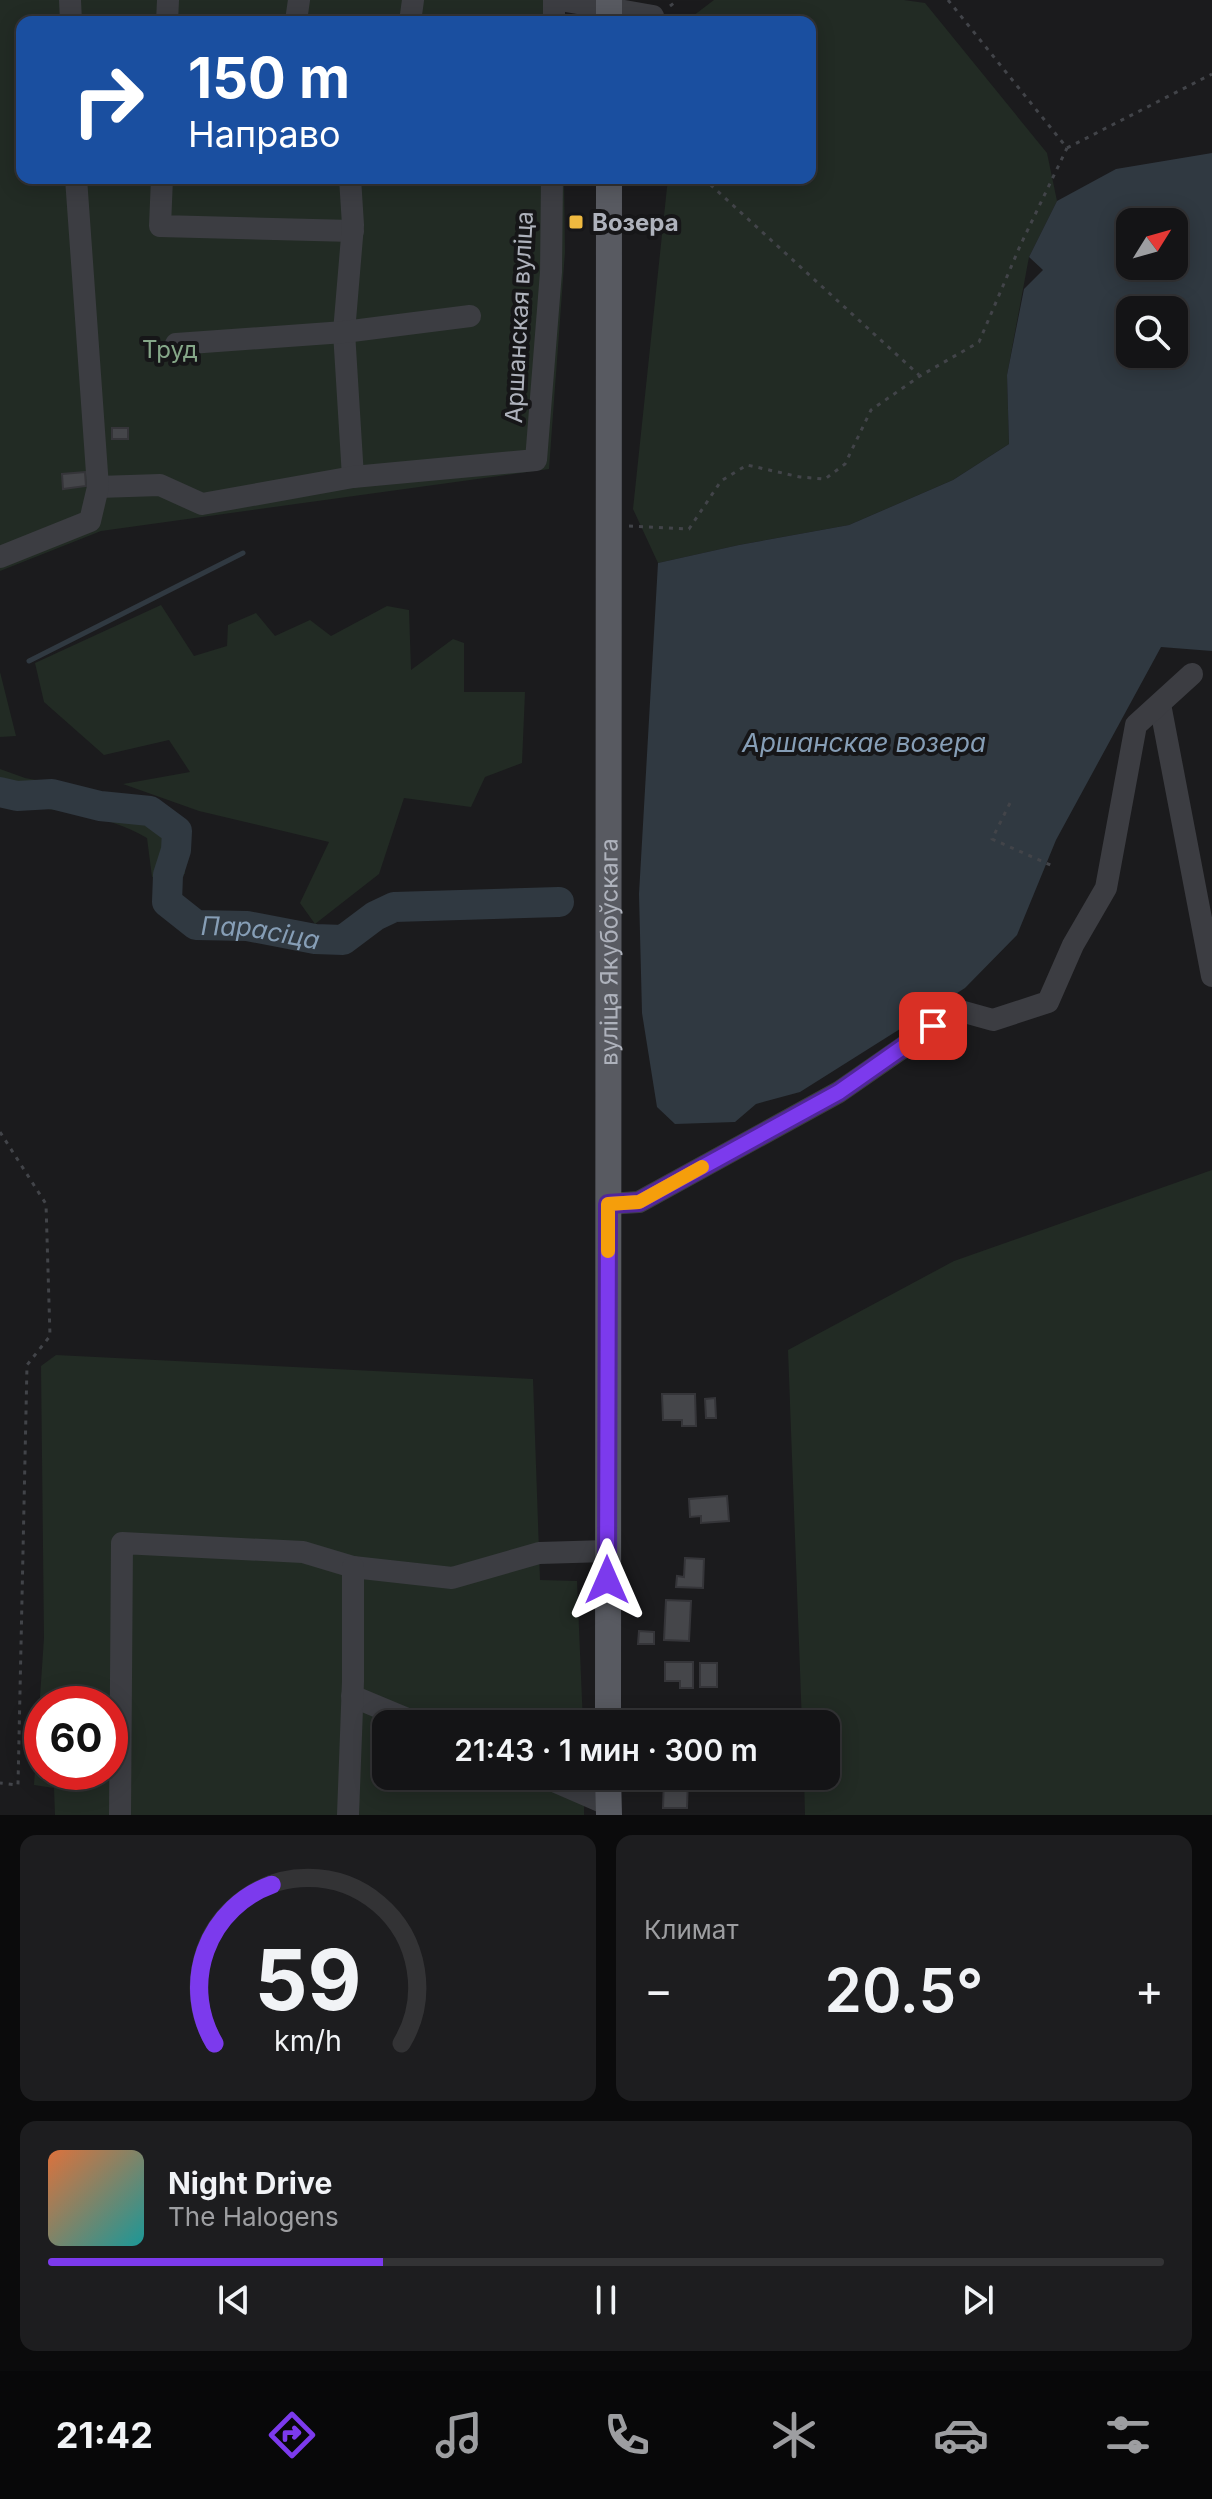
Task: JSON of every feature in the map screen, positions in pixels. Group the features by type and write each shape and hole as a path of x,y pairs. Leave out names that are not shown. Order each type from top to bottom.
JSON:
{"main road":[{"name":"вуліца Якубоўскага","path":"608,1710 609,184"},
{"path":"608,1790 609,1810"}],"street":[{"path":"557,0 653,16"},
{"path":"0,557 90,521 98,487 76,184"},
{"path":"162,184 160,226 353,231"},
{"path":"98,487 160,485 202,504 353,477 344,332 353,231 350,184"},
{"name":"Аршанская вуліца","path":"353,477 536,460 551,272 552,184"},
{"path":"176,344 344,332 470,316"},
{"path":"608,1204 639,1202 839,1092 957,1010 993,1020 1048,1002 1073,945 1106,888 1136,725 1192,674"},
{"path":"1160,704 1212,976"},
{"path":"120,1815 122,1543 303,1552 353,1567 452,1578 539,1553 607,1551"},
{"path":"348,1815 353,1567"},
{"path":"352,1696 386,1710"},
{"path":"570,1790 609,1810"}],"path":[{"path":"948,0 1067,148"},
{"path":"610,525 689,529 721,481 747,465 800,477 825,479 845,464 871,410 920,376 979,342 1067,148 1212,74"},
{"path":"710,184 920,376"},
{"path":"1010,803 992,839 1055,867"},
{"path":"0,1132 46,1204 50,1336 27,1365 18,1785 0,1783"}],"green space":[{"name":"Труд","path":"0,0 561,0 561,16 16,16 16,184 564,184 565,252 549,469 101,531 0,571"},
{"path":"714,0 904,0 925,3 1047,153 1057,201 1029,257 1007,375 1009,444 953,480 849,525 658,563 633,509 667,184 816,184 816,16 693,16"},
{"path":"161,605 194,656 227,646 228,625 256,613 275,636 310,620 331,636 387,606 409,610 411,670 453,639 464,643 464,692 525,692 522,763 485,777 471,807 404,798 379,874 315,924 300,903 329,842 199,811 123,784 190,772 169,740 104,755 44,702 35,663"},
{"path":"0,672 16,736 0,737"},
{"path":"0,769 25,778 147,801 183,826 185,874 152,877 147,838 113,823 57,810 0,805"},
{"path":"1212,1170 1212,1815 805,1815 804,1790 840,1790 840,1710 801,1710 788,1350 954,1261"},
{"path":"56,1355 533,1379 540,1580 577,1581 582,1710 372,1710 372,1790 584,1790 584,1815 55,1815 54,1790 128,1790 128,1686 41,1686 44,1638 41,1366"}],"water":[{"name":"Аршанскае возера","path":"1212,153 1212,651 1161,647 1056,840 1017,935 965,988 800,1092 756,1104 735,1122 675,1124 657,1107 642,1013 639,894 658,563 849,525 953,480 1009,444 1007,375 1024,289 1043,270 1029,257 1057,201 1116,169"}],"building":[{"path":"112,428 128,428 128,439 112,439"},
{"path":"85,472 86,486 63,489 62,474"},
{"path":"662,1394 695,1394 696,1426 682,1426 682,1420 663,1420"},
{"path":"715,1398 716,1418 706,1418 705,1399"},
{"path":"727,1496 729,1521 701,1523 701,1516 690,1517 689,1499"},
{"path":"685,1558 704,1559 703,1588 676,1587 677,1576 684,1577"},
{"path":"666,1600 691,1601 689,1641 664,1640"},
{"path":"639,1631 654,1632 654,1644 638,1644"},
{"path":"665,1662 693,1662 693,1688 680,1688 680,1681 665,1681"},
{"path":"700,1663 717,1663 717,1687 700,1687"},
{"path":"664,1790 688,1790 687,1808 663,1808"}],"waterway":[{"path":"29,661 243,553"},
{"name":"Парасіца","path":"0,792 17,796 52,794 100,806 150,811 177,831 176,850 168,875 167,902 196,925 247,926 315,939 343,940 375,916 394,907 559,902"}],"slow traffic":[{"path":"608,1251 608,1204 639,1202 702,1167"}],"place":[{"name":"Возера","path":"576,222"}],"route":[{"path":"607,1580 608,1204 639,1202 839,1092 933,1026"}]}
